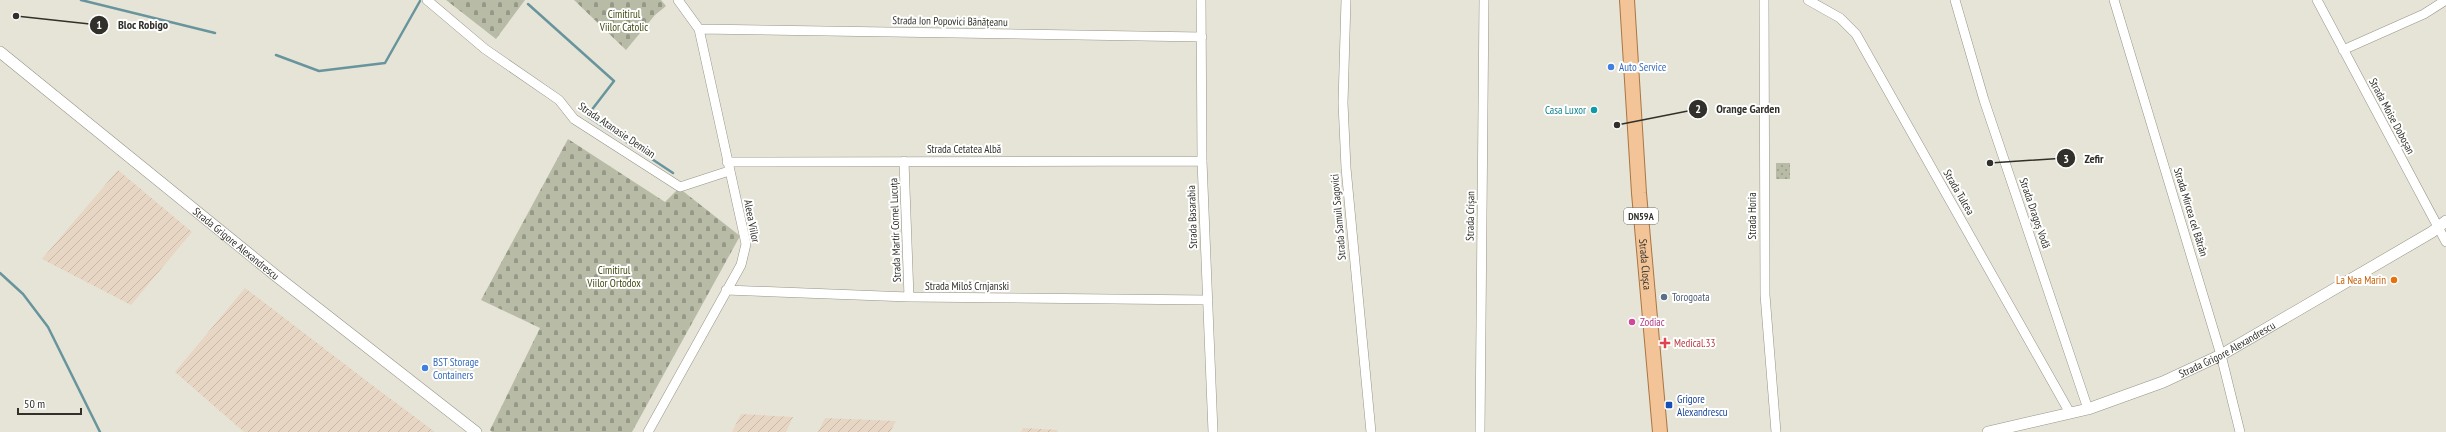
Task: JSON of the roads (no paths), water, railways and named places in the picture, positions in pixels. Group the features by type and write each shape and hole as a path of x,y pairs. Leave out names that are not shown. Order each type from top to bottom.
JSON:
{"main road":[{"name":"Strada Cloșca","path":"1627,0 1638,185 1660,432"}],"street":[{"name":"Strada Atanasie Demian","path":"427,0 485,49 559,100 574,119 680,187 728,167"},
{"name":"Aleea Viilor","path":"648,432 741,265 746,244 699,29 678,0"},
{"name":"Strada Basarabia","path":"1201,0 1202,161 1212,432"},
{"name":"Strada Samuil Sagovici","path":"1346,0 1343,103 1346,168 1371,432"},
{"name":"Strada Crișan","path":"1480,432 1484,0"},
{"name":"Strada Horia","path":"1764,0 1765,295 1776,432"},
{"name":"Strada Tulcea","path":"1808,0 1840,18 1856,34 2070,413"},
{"name":"Strada Dragoș Vodă","path":"1955,0 1984,100 2088,409"},
{"name":"Strada Mircea cel Bătrân","path":"2114,0 2221,355 2240,432"},
{"name":"Strada Moise Doboșan","path":"2317,0 2343,50 2442,224 2446,242"},
{"path":"2343,50 2424,14 2430,4 2446,0"},
{"name":"Strada Ion Popovici Bănățeanu","path":"699,29 1202,37"},
{"name":"Strada Grigore Alexandrescu","path":"0,52 275,275 476,432"},
{"name":"Strada Cetatea Albă","path":"728,167 904,161 1202,161"},
{"name":"Strada Martir Cornel Lucuța","path":"904,161 909,297"},
{"name":"Strada Grigore Alexandrescu","path":"1988,432 2088,409 2150,388 2221,355 2442,224"},
{"name":"Strada Miloš Crnjanski","path":"726,290 909,297 1208,300"}],"waterway":[{"path":"81,0 215,33"},
{"path":"276,55 319,71 385,63 420,1"},
{"path":"528,4 614,81 587,116 673,173"},
{"path":"0,273 23,294 48,327 100,432"}],"place":[{"name":"Bloc Robigo","path":"16,16"},
{"name":"Auto Service","path":"1611,67"},
{"name":"Casa Luxor","path":"1594,110"},
{"name":"Orange Garden","path":"1617,125"},
{"name":"Zefir","path":"1990,163"},
{"name":"La Nea Marin","path":"2394,280"},
{"name":"Torogoata","path":"1664,297"},
{"name":"Zodiac","path":"1632,322"},
{"name":"Medical.33","path":"1665,343"},
{"name":"BST Storage Containers","path":"425,368"},
{"name":"Grigore Alexandrescu","path":"1669,405"}],"park label":[{"name":"Cimitirul Viilor Catolic","path":"624,20"},
{"name":"Cimitirul Viilor Ortodox","path":"614,276"}]}
